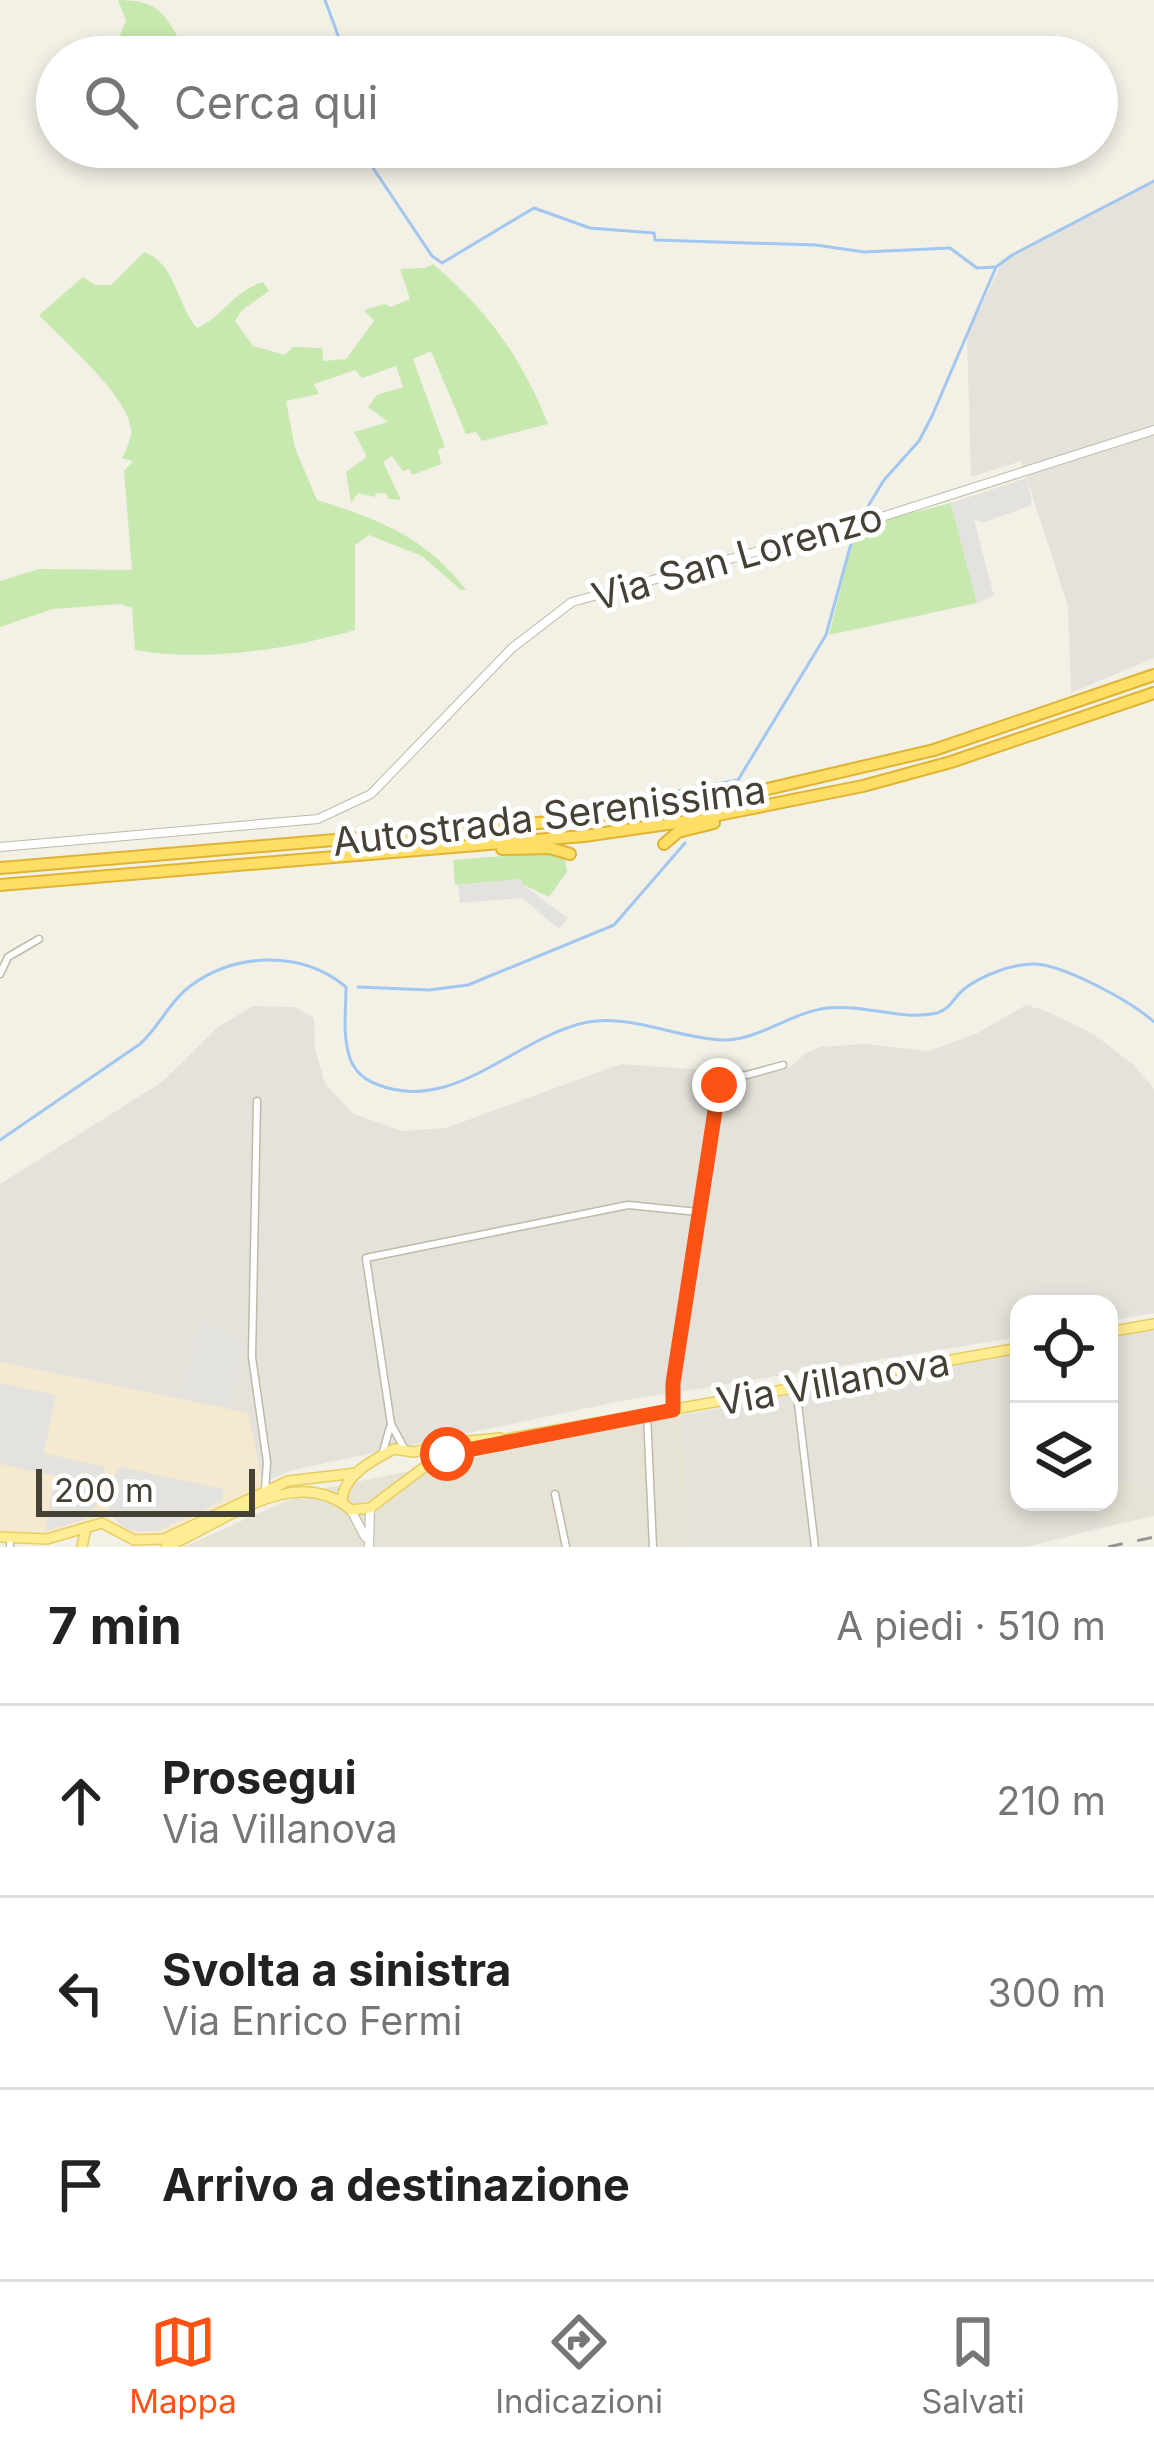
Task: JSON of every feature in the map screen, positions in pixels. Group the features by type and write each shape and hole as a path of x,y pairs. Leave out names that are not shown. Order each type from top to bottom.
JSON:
{"highway":[{"name":"Autostrada Serenissima","path":"0,868 550,822 729,798 934,750 1154,675"},
{"name":"Autostrada Serenissima","path":"0,885 584,836 739,812 951,762 1154,693"},
{"path":"664,844 678,832 739,812"},
{"path":"469,846 555,848 570,854"}],"main road":[{"path":"1118,1330 1154,1324"},
{"name":"Via Villanova","path":"370,1508 439,1456 512,1438 1010,1350"},
{"name":"Via Villanova","path":"357,1473 394,1449 512,1438"},
{"path":"407,1450 415,1460 415,1474"},
{"path":"5,1543 47,1539 102,1523 134,1540 164,1539 280,1484 357,1473"},
{"path":"342,1501 344,1484 357,1473"},
{"path":"166,1547 277,1494 308,1491 342,1501 351,1510 370,1508"},
{"path":"82,1547 86,1528"},
{"path":"118,1532 119,1547"},
{"path":"5,1543 26,1547"}],"street":[{"name":"Via San Lorenzo","path":"0,847 290,824 345,809 389,778 512,648 572,602 869,520 1154,430"},
{"path":"0,974 8,957 40,939"},
{"path":"0,950 8,957"},
{"path":"673,1410 673,1383 719,1085 725,1076 783,1065"},
{"path":"257,1101 253,1369 266,1462 265,1490"},
{"path":"407,1450 391,1424 364,1264 368,1256 628,1205 698,1212"},
{"path":"796,1387 815,1547"},
{"path":"647,1414 653,1547"},
{"path":"382,1456 391,1424"},
{"path":"266,1462 280,1484"},
{"path":"555,1494 566,1547"},
{"path":"369,1545 370,1508"},
{"path":"351,1510 369,1545"}],"shaded area":[{"path":"1154,181 1154,658 1071,693 1068,606 1021,461 971,477 967,336 1003,260"},
{"path":"1026,478 1030,506 984,522 974,520 994,596 977,603 951,503"},
{"path":"521,879 568,918 559,929 522,898 460,903 458,885"},
{"path":"1026,1005 1046,1011 1092,1033 1133,1064 1154,1089 1154,1313 1118,1319 1118,1295 1010,1295 1010,1338 616,1402 293,1470 262,1483 248,1413 0,1362 0,1184 162,1082 218,1027 253,1006 295,1007 314,1018 315,1049 325,1084 354,1114 402,1131 446,1128 621,1064 703,1070 790,1067 820,1047 865,1044 929,1051 978,1033"},
{"path":"200,1325 245,1340 230,1405 183,1396"},
{"path":"1154,1329 1154,1491 1118,1479 1118,1335"},
{"path":"1010,1355 1010,1511 1102,1511 1101,1528 1026,1547 689,1547 682,1415"},
{"path":"0,1362 249,1413 262,1489 159,1536 126,1532 112,1516 98,1514 88,1524 61,1533 30,1537 0,1532"},
{"path":"0,1383 56,1395 44,1453 105,1467 97,1504 86,1519 45,1531 55,1476 0,1464"},
{"path":"682,1415 689,1547 183,1547 327,1488"},
{"path":"121,1467 224,1489 222,1501 157,1531 132,1531 108,1509"},
{"path":"1118,1479 1154,1491 1154,1516 1101,1528 1102,1511 1118,1511"}],"green space":[{"path":"118,0 152,6 177,36 120,36 126,21"},
{"path":"144,252 170,275 197,328 263,282 269,291 242,310 235,321 253,346 285,355 293,347 322,348 323,361 346,359 374,321 364,310 410,299 400,269 433,264 470,299 514,356 548,424 482,441 476,432 466,434 431,351 413,359 445,447 438,450 441,464 412,475 392,456 383,462 401,500 388,499 387,494 358,493 351,503 346,472 367,457 354,432 388,422 368,407 377,395 403,387 396,366 362,378 355,370 314,384 319,394 286,401 295,448 317,500 399,532 434,556 466,590 422,556 369,535 355,545 355,630 329,637 218,654 135,650 132,608 121,604 53,609 0,627 0,581 39,569 132,570 124,471 133,461 122,458 131,433 127,416 107,385 39,315 83,277 95,285 111,285"},
{"path":"951,503 977,603 829,635 856,527"},
{"path":"554,852 565,860 567,872 549,897 522,884 521,879 455,885 453,860"}],"waterway":[{"path":"325,0 338,36"},
{"path":"373,168 432,256 442,263 534,208 590,228 654,233 655,240 816,245 864,252 950,248 977,268 996,267"},
{"path":"862,516 884,480 919,441 996,267 1154,181"},
{"path":"678,791 738,780 826,635 855,529"},
{"path":"358,987 429,990 468,985 614,925 685,843"},
{"path":"0,1140 140,1044 189,987 207,975 247,962 309,966 346,987 346,1036 354,1067 371,1082 405,1091 458,1082 535,1042 588,1022 621,1021 724,1040 750,1036 828,1008 923,1015 946,1009 964,989 987,976 1031,964 1059,969 1095,985 1154,1022"}],"railway":[{"path":"1108,1547 1154,1537"}],"route":[{"path":"447,1454 673,1410 673,1383 719,1085"}]}
